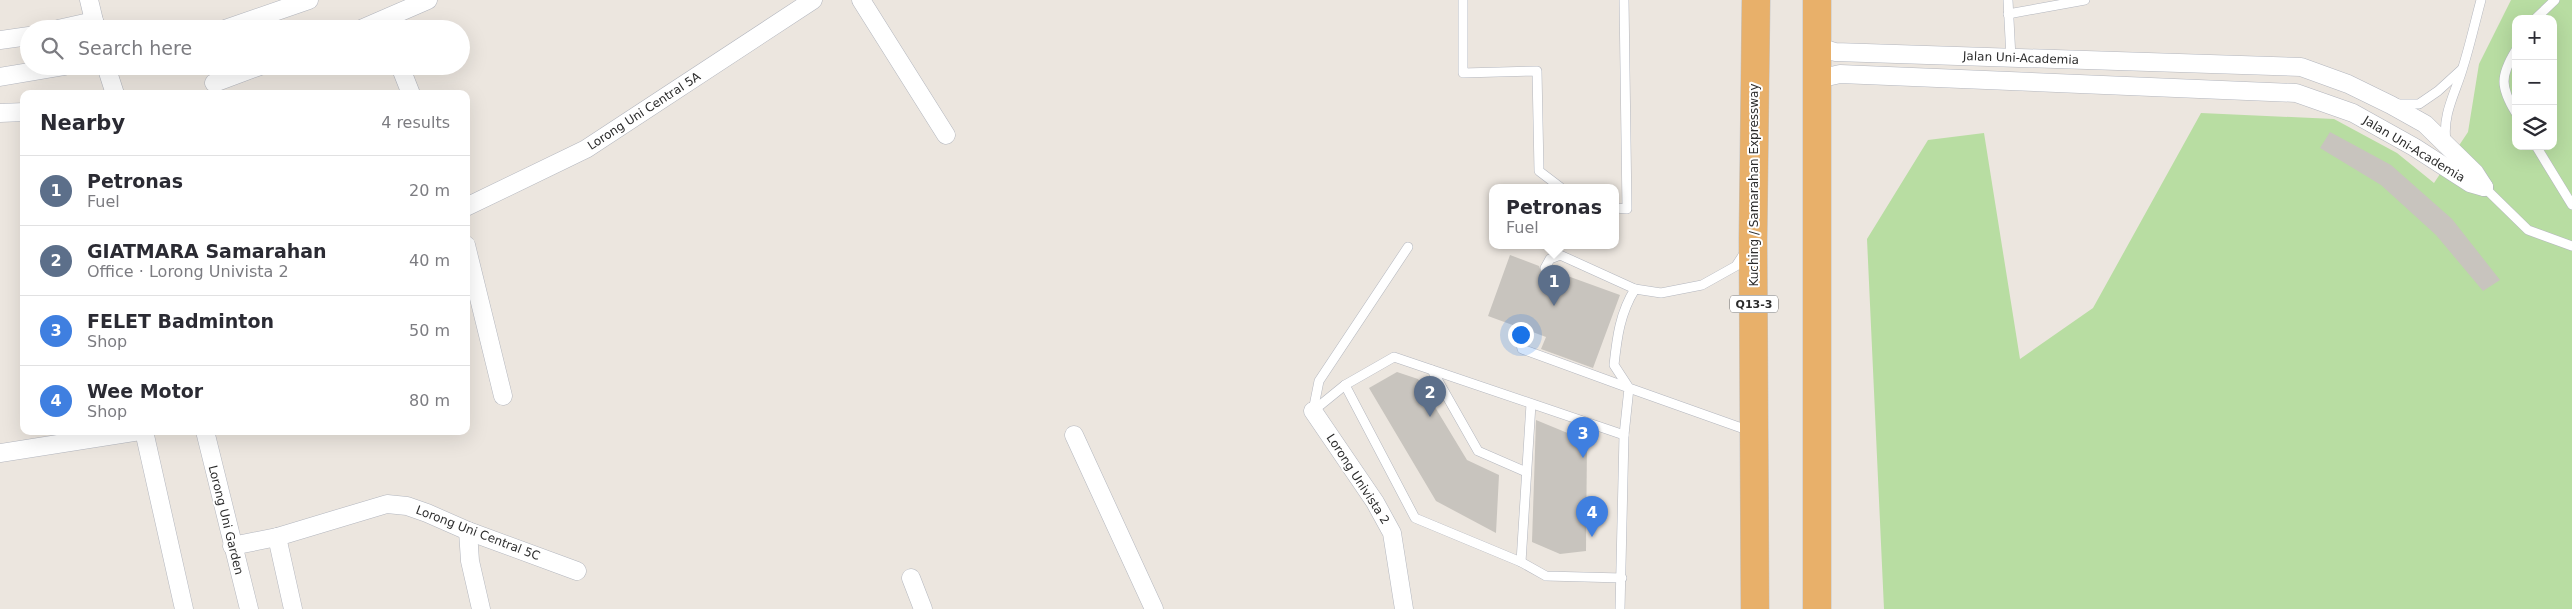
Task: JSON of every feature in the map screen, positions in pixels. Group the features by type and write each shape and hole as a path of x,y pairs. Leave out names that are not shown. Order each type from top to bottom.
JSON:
{"highway":[{"name":"Kuching / Samarahan Expressway","path":"1755,609 1753,238 1756,0"},
{"path":"1817,0 1817,609"}],"street":[{"path":"88,0 94,20"},
{"path":"393,20 428,0"},
{"name":"Lorong Uni Central 5A","path":"470,205 586,149 813,0"},
{"path":"861,0 946,136"},
{"path":"250,20 303,1"},
{"path":"0,40 20,37"},
{"name":"Jalan Uni-Academia","path":"1816,46 1835,52 2301,67 2348,84 2424,124 2475,173 2484,188"},
{"path":"0,76 20,73"},
{"name":"Jalan Uni-Academia","path":"1818,79 1840,74 2296,94 2353,113 2448,168 2470,183 2484,188"},
{"path":"109,75 114,90"},
{"path":"214,83 236,75"},
{"path":"404,75 409,90"},
{"path":"0,114 20,112"},
{"path":"470,262 503,396"},
{"name":"Lorong Univista 2","path":"1313,411 1375,502 1392,533 1404,609"},
{"path":"0,453 115,435"},
{"path":"145,435 184,609"},
{"name":"Lorong Uni Garden","path":"206,435 249,609"},
{"path":"1074,435 1154,609"},
{"name":"Lorong Uni Central 5C","path":"232,546 277,537 387,504 407,506 468,531 577,570"},
{"path":"468,531 470,561 482,609"},
{"path":"277,537 293,609"},
{"path":"912,578 923,609"}],"lane":[{"path":"1463,0 1464,73 1537,72 1539,171 1556,184"},
{"path":"1619,208 1627,209 1624,0"},
{"path":"2008,0 2011,58"},
{"path":"2008,14 2085,0"},
{"path":"2448,168 2444,129 2449,104 2463,68 2481,0"},
{"path":"2539,15 2555,0"},
{"path":"2512,57 2505,69 2503,83 2504,93 2512,106"},
{"path":"2391,105 2419,104 2438,91 2463,68"},
{"path":"2538,150 2572,205"},
{"path":"2484,188 2528,230 2572,246"},
{"path":"1545,268 1550,259 1560,255 1635,289 1661,293 1702,285 1736,266 1753,238"},
{"path":"1313,411 1319,381 1408,247"},
{"path":"1620,609 1624,435 1629,388 1614,365 1619,323 1626,303 1635,289"},
{"path":"1524,329 1522,349 1755,433"},
{"path":"1313,411 1345,385 1394,357 1624,435"},
{"path":"1432,370 1478,451 1526,472"},
{"path":"1345,385 1414,518 1521,562 1546,576 1622,578"},
{"path":"1521,562 1531,404"}],"green space":[{"path":"2511,0 2572,0 2572,609 1884,609 1867,239 1928,140 1984,133 2020,359 2093,308 2201,113 2334,119 2397,153 2434,183 2468,132 2479,64"}],"building":[{"path":"2330,132 2391,165 2452,219 2500,280 2483,291 2436,235 2381,185 2320,148"},
{"path":"1510,255 1539,266 1542,274 1548,274 1551,270 1620,295 1593,368 1541,349 1546,337 1530,331 1530,327 1526,323 1518,327 1488,316"},
{"path":"1397,372 1418,379 1467,460 1499,475 1496,533 1436,501 1369,388"},
{"path":"1536,420 1587,441 1586,551 1560,554 1532,542"}],"place":[{"name":"Petronas","path":"1554,306"},
{"name":"GIATMARA Samarahan","path":"1430,417"},
{"name":"FELET Badminton","path":"1583,458"},
{"name":"Wee Motor","path":"1592,537"}]}
